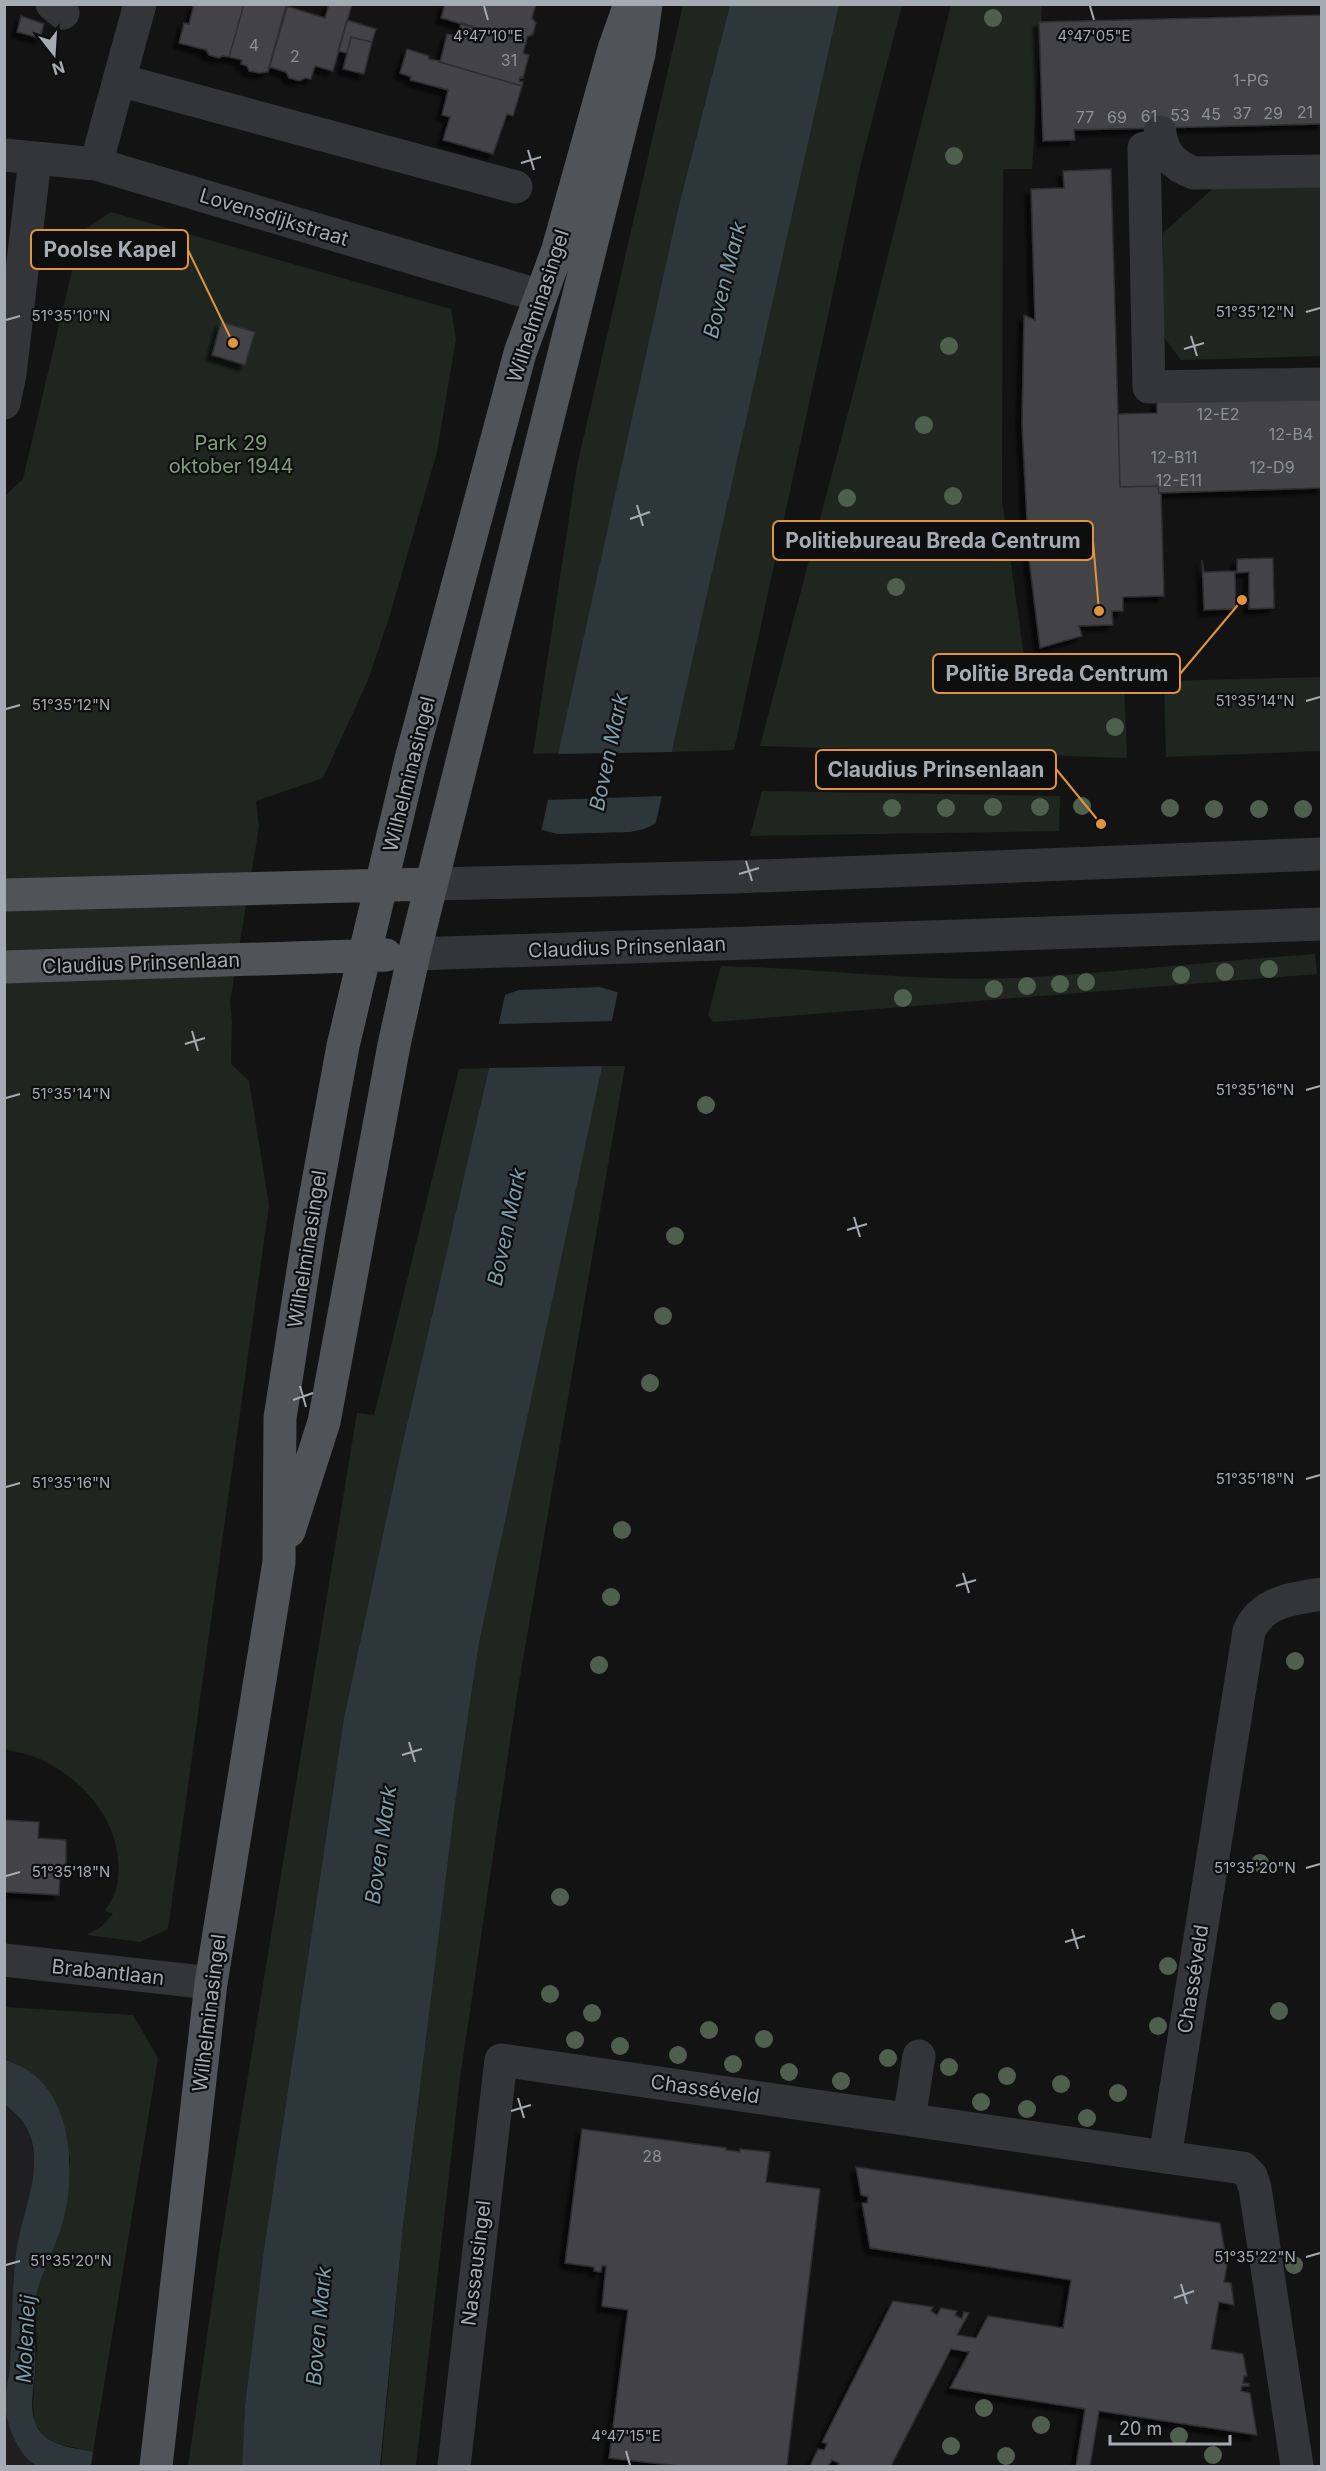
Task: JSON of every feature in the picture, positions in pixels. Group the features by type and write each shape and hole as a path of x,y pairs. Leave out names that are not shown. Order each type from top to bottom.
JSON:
{"main road":[{"name":"Wilhelminasingel","path":"279,1562 280,1418 310,1226 343,1046 411,759 520,353 558,249 614,50 630,4"},
{"name":"Wilhelminasingel","path":"156,2466 211,1983 279,1562 324,1422 394,1045 414,954 639,54 646,4"},
{"path":"4,895 431,884"},
{"name":"Claudius Prinsenlaan","path":"4,967 414,954"}],"street":[{"path":"96,164 140,4"},
{"path":"119,80 516,187"},
{"path":"1322,171 1194,173 1182,168 1168,157 1161,144 1152,140 1149,387 1322,384"},
{"path":"4,403 10,374 20,157"},
{"name":"Lovensdijkstraat","path":"20,157 96,164 541,296"},
{"path":"431,884 734,877 1322,854"},
{"name":"Claudius Prinsenlaan","path":"414,954 1322,924"},
{"name":"Chasséveld","path":"501,2060 1165,2157 1249,1631 1258,1616 1272,1605 1322,1594"},
{"name":"Brabantlaan","path":"4,1960 211,1983"},
{"path":"909,2119 919,2056"},
{"name":"Nassausingel","path":"454,2466 501,2060"},
{"path":"1165,2157 1242,2168 1251,2176 1255,2188 1297,2466"}],"shaded area":[{"path":"4,2105 15,2112 29,2132 35,2161 30,2199 17,2252 13,2312 33,2464 38,2466 5,2466"}],"green space":[{"path":"683,5 730,5 678,209 559,753 533,754 577,466"},
{"path":"839,5 902,5 861,163 734,750 671,752"},
{"path":"951,5 1042,5 1032,169 1003,169 1002,501 1028,684 1124,681 1127,758 760,746 853,394"},
{"path":"1321,181 1321,356 1181,360 1163,336 1163,233 1219,183"},
{"name":"Park 29 oktober 1944","path":"111,212 451,309 456,339 437,452 389,618 368,680 323,778 256,801 259,827 230,1002 231,1064 249,1081 269,1205 168,1929 140,1942 87,1935 102,1926 113,1914 105,1911 117,1886 119,1865 116,1846 101,1810 89,1795 58,1769 36,1757 5,1749 4,497 23,479 81,232"},
{"path":"1321,677 1321,751 1166,757 1164,681"},
{"path":"762,791 1060,796 1059,831 750,836"},
{"path":"1315,954 1317,974 713,1022 708,1015 721,966 976,979 1088,973"},
{"path":"601,1066 625,1066 517,1694 460,2078 416,2466 381,2466 403,2226 455,1804 479,1643"},
{"path":"489,1068 399,1459 344,1718 263,2256 245,2405 242,2466 188,2466 221,2240 357,1413 374,1415 459,1069"},
{"path":"4,2007 133,2015 158,2058 93,2452 55,2443 43,2435 34,2422 33,2402 37,2351 35,2298 66,2210 70,2159 29,2071 5,2059"}],"water":[{"name":"Boven Mark","path":"730,5 839,5 619,987 479,1643 455,1804 403,2226 380,2466 242,2466 245,2405 263,2256 344,1718 399,1459 489,1068 678,209"},
{"name":"Molenleij","path":"4,2059 29,2071 43,2083 54,2098 66,2134 69,2153 70,2173 66,2209 36,2296 32,2397 34,2420 42,2434 53,2442 93,2452 91,2466 38,2466 32,2463 18,2446 7,2418 6,2399 10,2367 16,2253 30,2194 34,2155 30,2137 21,2120 5,2105"}],"pier":[{"path":"674,752 665,796 545,800 555,754"},
{"path":"659,822 620,993 600,987 519,990 502,996 538,829 558,834 630,832"},
{"path":"614,1021 605,1066 486,1068 496,1024"}],"building":[{"path":"194,4 244,4 229,57 219,58 209,55 206,50 179,43 184,23 189,24"},
{"path":"244,4 288,4 268,72 249,71 247,66 241,64 242,60 229,57"},
{"path":"329,4 352,4 333,71 315,66 311,79 305,78 300,81 289,78 286,72 269,67 286,6 325,18"},
{"path":"445,4 536,4 532,18 536,23 533,34 527,37 526,43 441,18"},
{"path":"1322,15 1322,124 1074,130 1075,140 1043,141 1039,22"},
{"path":"21,16 44,24 40,38 17,32"},
{"path":"347,20 376,29 372,42 351,37 347,53 338,51"},
{"path":"461,23 526,43 523,53 529,55 523,78 520,77 519,81 523,82 522,86 440,62 447,34 458,36"},
{"path":"351,37 372,42 364,74 343,69"},
{"path":"407,49 429,56 429,59 522,86 513,116 507,114 493,154 443,140 450,117 442,115 448,90 410,80 411,77 400,73"},
{"path":"1111,169 1120,487 1158,486 1159,493 1161,493 1164,596 1123,597 1123,611 1112,611 1113,625 1079,626 1082,636 1040,648 1029,559 1022,425 1024,315 1035,320 1031,189 1064,188 1063,171"},
{"path":"221,322 255,332 245,365 212,355"},
{"path":"1322,398 1322,488 1159,493 1158,486 1120,487 1118,414 1157,413 1157,402"},
{"path":"1273,558 1274,608 1249,609 1249,572 1235,573 1236,609 1204,610 1202,560 1204,572 1237,571 1237,559"},
{"path":"4,1820 39,1822 38,1838 66,1840 66,1870 64,1875 60,1874 59,1895 4,1892"},
{"path":"582,2129 726,2148 726,2150 740,2152 740,2149 770,2152 766,2182 820,2189 787,2466 679,2466 609,2458 628,2310 602,2306 606,2266 602,2266 601,2272 594,2271 594,2267 565,2263"},
{"path":"856,2167 1220,2223 1227,2265 1224,2282 1231,2283 1234,2305 1219,2302 1211,2349 1243,2354 1247,2376 1244,2376 1243,2383 1249,2386 1242,2386 1241,2391 1250,2393 1257,2435 1099,2411 1090,2466 1076,2466 1085,2409 950,2388 969,2352 951,2349 891,2466 837,2466 839,2463 832,2460 828,2466 810,2466 818,2449 824,2450 827,2444 822,2442 893,2301 933,2307 931,2311 937,2315 941,2308 957,2311 955,2315 962,2319 964,2312 969,2313 957,2335 976,2338 988,2316 1063,2328 1071,2280 870,2248 862,2203 867,2203 868,2197 861,2195"}],"place":[{"name":"Poolse Kapel","path":"233,343"},
{"name":"Politie Breda Centrum","path":"1242,600"},
{"name":"Politiebureau Breda Centrum","path":"1099,611"},
{"name":"Claudius Prinsenlaan","path":"1101,824"}]}
